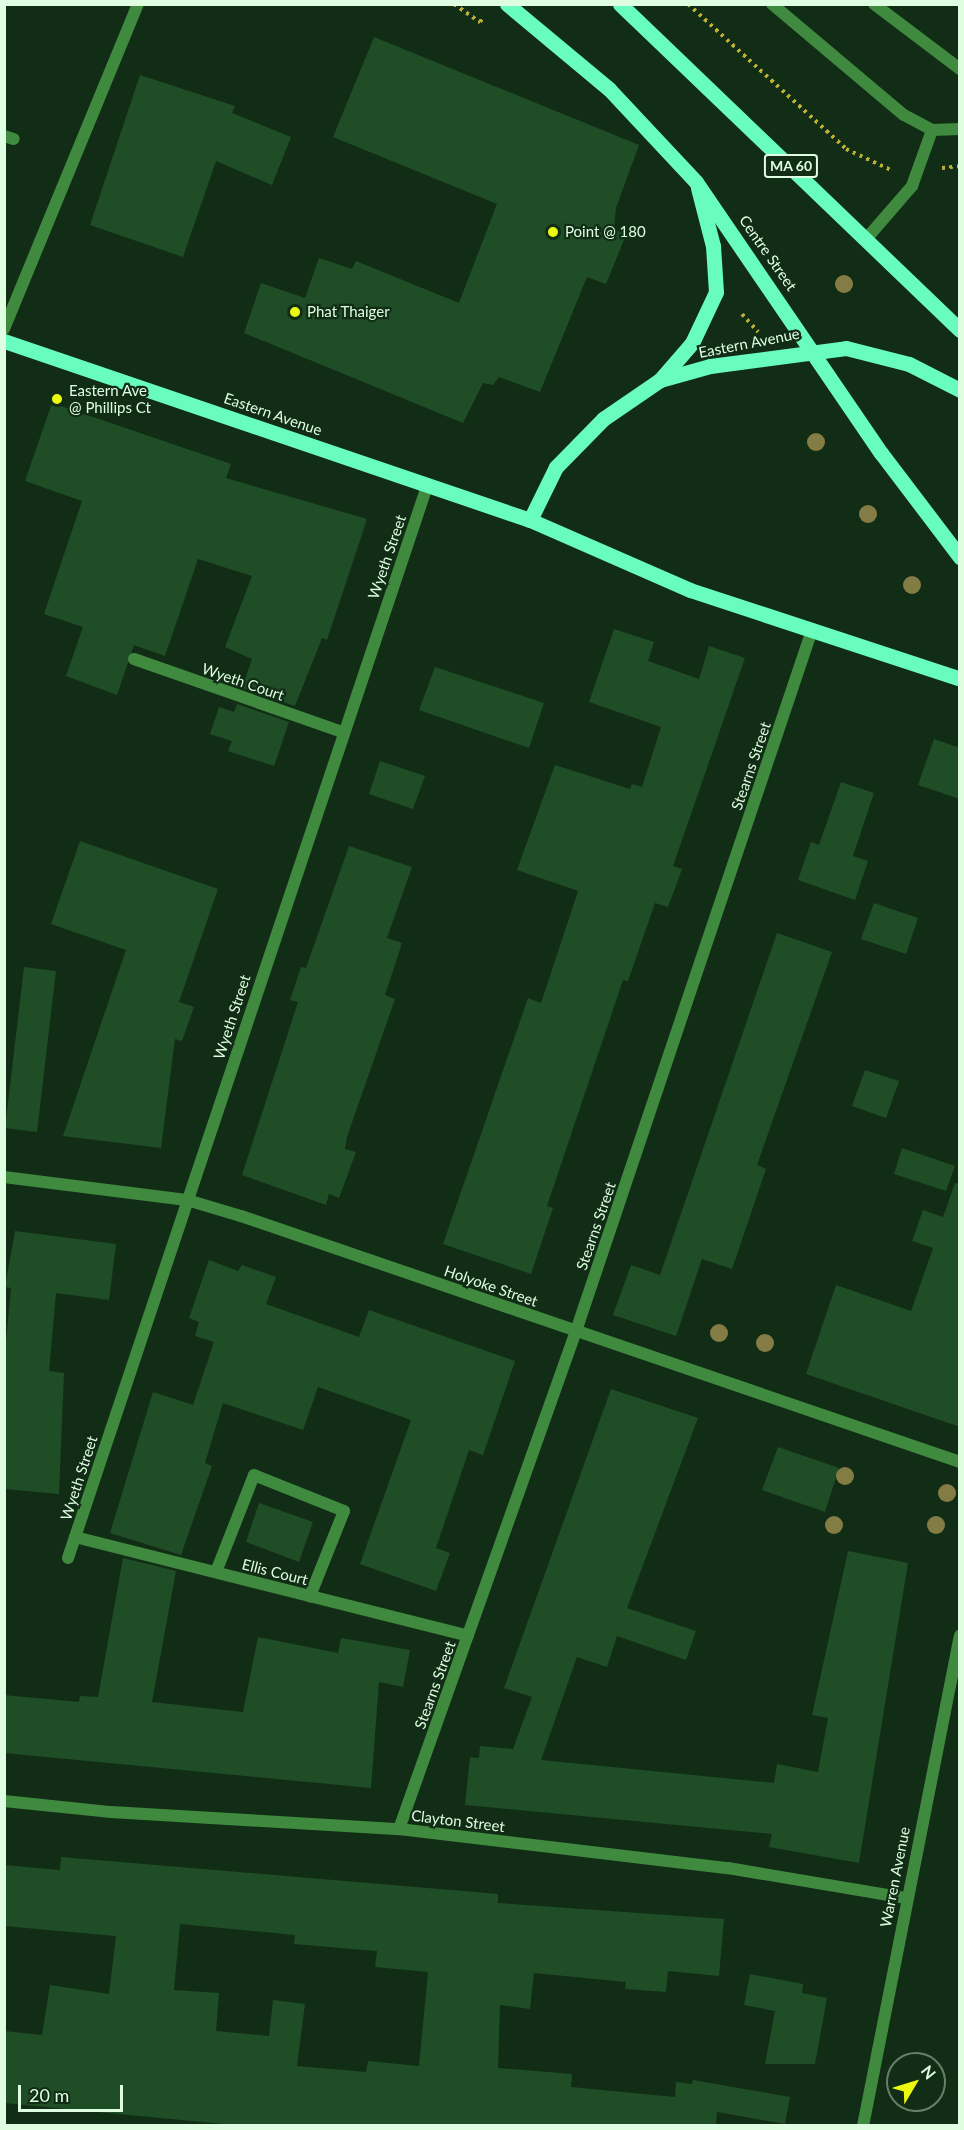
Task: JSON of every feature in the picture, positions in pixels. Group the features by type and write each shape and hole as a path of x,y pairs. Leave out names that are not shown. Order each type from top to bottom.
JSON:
{"main road":[{"name":"Centre Street","path":"507,4 609,89 696,182 916,503 960,557"},
{"name":"MA 60","path":"620,4 867,238 960,330"},
{"path":"660,380 692,343 716,292 713,246 696,182"},
{"name":"Eastern Avenue","path":"4,341 530,520 647,573 960,680"},
{"name":"Eastern Avenue","path":"530,520 556,467 603,419 660,380 710,366 811,349 877,354 934,375 960,390"}],"street":[{"path":"4,329 138,4"},
{"path":"772,4 904,115 932,130 960,129"},
{"path":"874,4 960,69"},
{"path":"867,238 905,197 918,170 932,130"},
{"name":"Wyeth Street","path":"68,1558 427,486"},
{"name":"Stearns Street","path":"399,1829 576,1331 812,630"},
{"name":"Wyeth Court","path":"134,659 343,732"},
{"name":"Holyoke Street","path":"4,1177 187,1200 960,1462"},
{"path":"216,1572 254,1475 344,1511 310,1596"},
{"name":"Ellis Court","path":"75,1537 468,1636"},
{"name":"Warren Avenue","path":"863,2126 906,1898 960,1635"},
{"name":"Clayton Street","path":"4,1801 111,1812 399,1829 728,1868 906,1898"}],"path":[{"path":"454,4 480,22"},
{"path":"688,4 846,149 892,171 960,166"},
{"path":"742,314 758,332"}],"building":[{"name":"Point @ 180","path":"374,37 639,145 616,208 614,229 626,235 606,284 587,277 540,392 499,377 493,385 483,383 463,423 244,333 261,283 305,298 319,258 352,269 356,261 459,303 497,204 333,137"},
{"path":"140,75 235,106 232,113 291,137 272,185 216,161 183,257 90,225"},
{"path":"52,403 231,464 226,478 367,519 327,640 322,638 295,706 242,688 252,659 225,647 252,576 198,559 165,656 134,645 117,695 66,676 83,627 44,614 82,501 25,481"},
{"path":"614,629 654,642 648,661 699,679 709,646 745,658 673,866 682,869 668,907 655,903 628,981 623,980 547,1206 553,1208 531,1274 443,1244 528,998 541,1003 578,891 517,870 555,765 630,789 632,784 642,787 661,727 589,702"},
{"path":"435,667 544,703 529,748 419,710"},
{"path":"237,704 289,722 274,766 228,751 232,741 210,734 219,707 234,712"},
{"path":"934,739 960,748 960,799 918,785"},
{"path":"380,761 425,776 413,809 369,794"},
{"path":"841,782 874,793 853,856 868,861 855,900 798,880 811,842 819,845"},
{"path":"80,841 218,889 179,1002 194,1007 182,1041 175,1039 161,1148 63,1136 126,950 51,924"},
{"path":"349,846 412,867 387,938 402,943 385,995 395,999 347,1137 345,1149 356,1152 339,1198 329,1194 326,1205 242,1175 298,1002 290,1000 301,967 306,968"},
{"path":"874,903 918,918 906,954 861,939"},
{"path":"777,933 832,952 757,1165 766,1169 732,1269 702,1259 676,1336 613,1315 631,1265 660,1275"},
{"path":"24,967 56,971 37,1132 5,1128"},
{"path":"865,1070 899,1081 886,1118 852,1106"},
{"path":"902,1148 955,1166 946,1191 894,1174"},
{"path":"955,1183 960,1184 960,1427 806,1374 836,1285 911,1311 933,1248 912,1241 923,1210 943,1217"},
{"path":"15,1231 116,1244 109,1300 56,1293 49,1371 64,1373 59,1494 4,1489 4,1362 11,1288 5,1287"},
{"path":"209,1260 238,1271 242,1265 276,1277 266,1304 359,1337 369,1310 515,1361 483,1455 469,1450 436,1548 450,1553 436,1591 360,1564 411,1420 318,1387 303,1430 223,1403 205,1463 212,1466 181,1555 110,1533 153,1392 193,1405 214,1342 195,1336 199,1322 189,1318"},
{"path":"611,1389 698,1418 627,1608 696,1631 686,1660 617,1636 607,1667 577,1657 541,1760 774,1783 777,1764 818,1772 828,1718 812,1715 848,1551 908,1563 859,1863 769,1847 772,1834 465,1805 470,1757 479,1758 480,1746 513,1749 532,1697 504,1688"},
{"path":"778,1447 839,1468 825,1512 762,1490"},
{"path":"259,1503 313,1522 299,1562 246,1542"},
{"path":"123,1558 176,1571 152,1702 243,1712 258,1637 338,1653 341,1638 410,1650 403,1687 379,1682 371,1788 4,1753 4,1695 79,1702 80,1696 98,1697"},
{"path":"61,1857 498,1894 498,1903 724,1919 719,1976 668,1971 666,1992 625,1989 626,1982 534,1973 530,2009 500,2005 498,2068 572,2074 571,2087 675,2097 676,2082 692,2084 693,2080 790,2097 785,2124 717,2112 716,2126 244,2126 4,2103 4,2031 42,2035 50,1985 109,1994 116,1936 4,1926 4,1865 60,1870","holes":["180,1924 295,1935 294,1944 377,1951 375,1967 428,1972 419,2066 368,2061 366,2072 297,2066 305,2004 273,2000 269,2036 216,2031 219,1993 174,1990"]},
{"path":"750,1974 803,1984 802,1993 827,1998 815,2064 765,2064 775,2011 744,2005"}],"place":[{"name":"Point @ 180","path":"553,232"},
{"name":"Phat Thaiger","path":"295,312"},
{"name":"Eastern Ave @ Phillips Ct","path":"57,399"}]}
